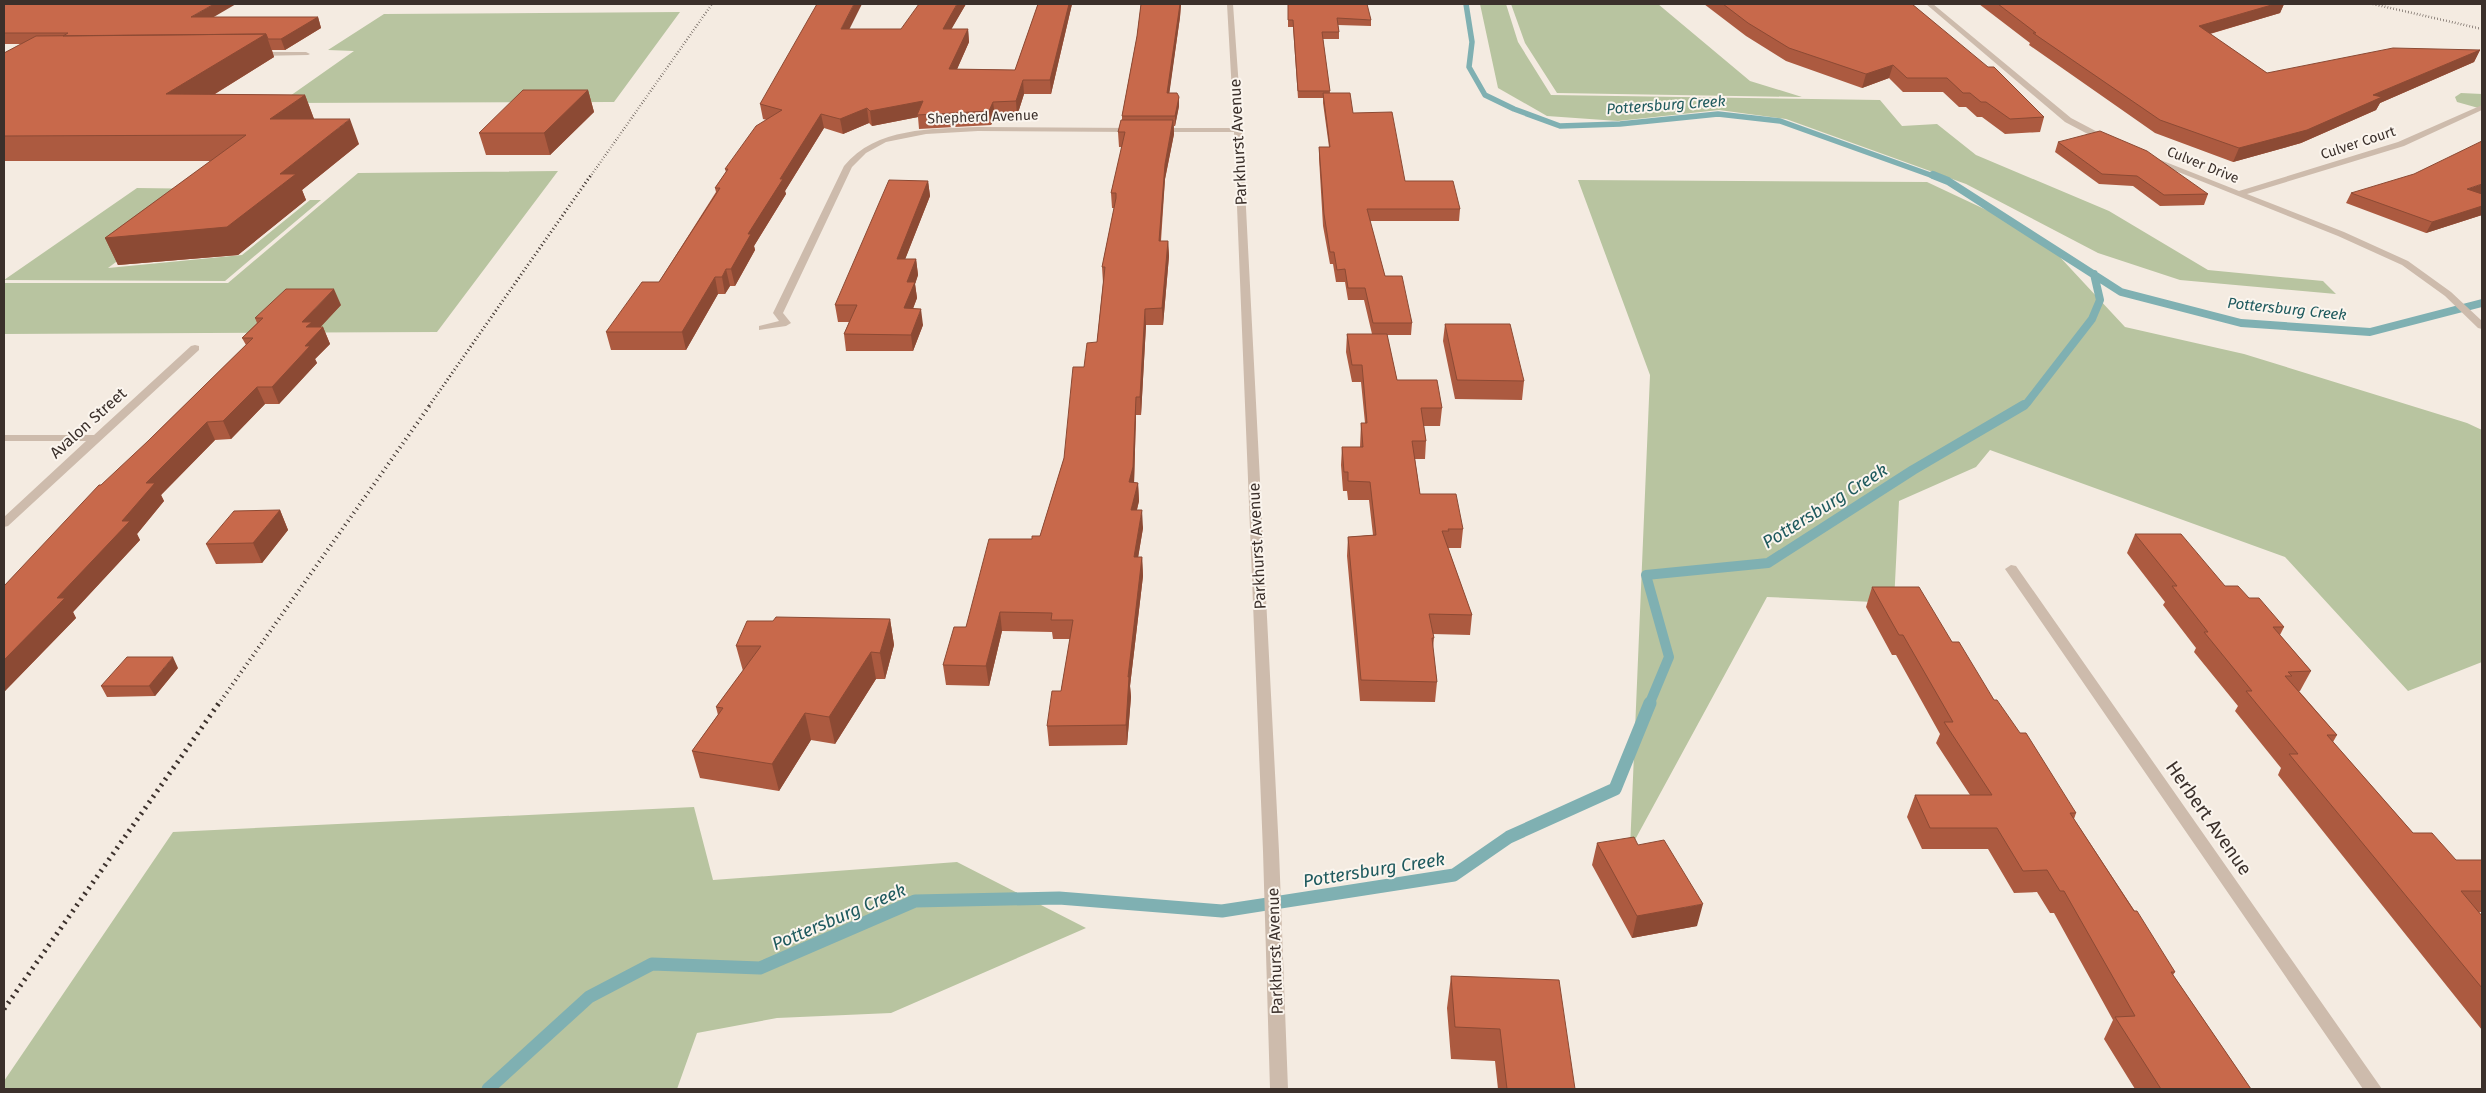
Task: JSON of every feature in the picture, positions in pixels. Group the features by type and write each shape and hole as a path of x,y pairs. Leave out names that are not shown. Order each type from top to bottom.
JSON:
{"street":[{"name":"Parkhurst Avenue","path":"1230,4 1238,130 1276,955 1279,1089"},
{"path":"1929,4 2068,120 2115,145"},
{"path":"247,54 306,54"},
{"name":"Culver Court","path":"2238,194 2400,144 2482,107"},
{"name":"Shepherd Avenue","path":"763,328 786,323 778,313 848,166 863,151 884,140 926,132 978,129 1238,130"},
{"name":"Culver Drive","path":"2142,156 2341,234 2405,263 2448,294 2482,326"},
{"name":"Avalon Street","path":"4,523 195,348"},
{"path":"4,438 96,438"},
{"name":"Herbert Avenue","path":"2011,569 2374,1089"}],"green space":[{"path":"1480,4 1506,4 1518,42 1551,95 1880,100 1902,126 1937,124 1976,155 2109,211 2208,270 2323,281 2336,294 2180,280 2098,253 1966,184 1786,119 1719,110 1618,121 1547,116 1498,88"},
{"path":"1511,4 1658,4 1750,81 1802,97 1557,93 1525,43"},
{"path":"680,12 614,102 280,103 354,51 328,50 384,14"},
{"path":"2461,93 2482,94 2482,109 2457,102 2455,97"},
{"path":"558,171 437,332 4,334 4,283 228,283 358,173"},
{"path":"1578,180 1927,182 1995,214 2058,255 2125,327 2244,354 2467,423 2482,430 2482,662 2408,691 2285,557 1990,450 1976,467 1899,501 1894,603 1767,597 1630,849 1650,375"},
{"path":"137,188 213,189 108,268 242,255 310,200 321,200 225,281 4,280"},
{"path":"694,807 713,880 957,862 1086,928 891,1013 777,1018 697,1033 677,1089 4,1089 4,1081 173,832"}],"building":[{"path":"4,4 214,4 191,17 318,17 281,39 268,39 266,34 63,36 68,33 4,33"},
{"path":"817,4 854,4 841,29 901,29 919,4 957,4 943,29 968,29 949,69 1015,70 1038,4 1069,4 1050,80 1023,80 1016,101 993,102 989,111 917,115 923,101 870,111 867,108 840,119 821,114 748,234 751,234 731,269 726,269 722,277 715,277 682,332 606,332 642,282 659,282 720,188 715,188 728,169 725,169 756,126 782,110 760,104"},
{"path":"1141,4 1180,4 1167,93 1177,93 1179,97 1175,116 1122,116"},
{"path":"1288,4 1367,4 1371,20 1337,18 1339,32 1322,32 1330,91 1298,91 1293,20 1288,20"},
{"path":"1723,4 1912,4 1988,67 1994,67 2044,117 2010,119 1986,102 1981,102 1970,93 1963,93 1947,78 1907,78 1893,65 1866,74 1789,48 1748,23"},
{"path":"1998,4 2275,4 2199,26 2267,73 2393,48 2480,50 2373,95 2382,97 2307,130 2239,148 2160,120 2033,33 2036,33"},
{"path":"266,34 166,94 305,95 270,119 350,119 280,174 296,174 227,227 105,238 246,135 4,136 4,53 36,36"},
{"path":"523,90 588,90 544,133 479,133"},
{"path":"1323,93 1350,93 1353,113 1392,112 1405,181 1453,181 1460,209 1367,209 1385,276 1402,276 1412,323 1373,323 1365,288 1348,288 1345,269 1337,270 1334,252 1330,252 1324,214 1319,147 1330,147"},
{"path":"1121,120 1173,120 1165,164 1159,241 1168,241 1162,308 1145,309 1140,397 1136,397 1133,467 1129,482 1138,483 1131,510 1142,510 1134,557 1142,557 1128,677 1126,725 1047,726 1052,691 1061,691 1073,620 1051,620 1052,613 1000,612 986,666 943,665 954,627 966,627 989,539 1032,539 1032,536 1040,536 1064,458 1073,367 1084,367 1087,343 1097,342 1105,267 1102,267 1116,198 1116,193 1111,193 1125,132 1118,132"},
{"path":"2100,131 2147,151 2208,194 2164,195 2137,176 2102,174 2058,142"},
{"path":"2482,141 2482,184 2467,189 2482,194 2482,206 2432,222 2351,193 2414,174"},
{"path":"889,180 928,181 897,259 916,259 907,282 915,282 904,308 921,309 911,335 844,334 857,305 835,305"},
{"path":"286,289 334,289 302,322 312,322 306,327 323,327 305,346 310,346 272,387 257,387 223,421 207,422 146,483 155,483 122,521 130,521 57,598 65,598 4,660 4,586 99,485 148,441 253,338 242,338 263,318 255,318"},
{"path":"1445,324 1510,324 1524,381 1457,380"},
{"path":"1347,334 1387,334 1397,380 1437,380 1442,408 1421,408 1426,441 1412,441 1420,494 1456,494 1463,529 1442,531 1472,615 1429,614 1434,638 1432,638 1437,682 1361,680 1348,537 1376,535 1370,482 1348,481 1348,472 1344,472 1342,447 1363,447 1361,423 1367,423 1362,365 1352,365"},
{"path":"280,510 253,543 206,544 234,511"},
{"path":"2135,534 2181,534 2225,586 2238,586 2249,598 2259,598 2284,627 2273,627 2311,671 2288,672 2292,676 2285,676 2337,735 2327,735 2413,833 2432,833 2456,860 2482,860 2482,891 2461,891 2482,916 2482,988 2289,754 2298,754 2246,691 2252,691 2204,632 2208,632 2172,586 2177,586"},
{"path":"1872,587 1919,587 1952,642 1959,642 1994,700 1997,700 2020,733 2026,733 2076,813 2070,813 2134,911 2137,911 2175,972 2171,972 2251,1089 2161,1089 2115,1017 2135,1016 2064,891 2060,891 2047,870 2023,871 1997,828 1930,828 1915,795 1992,795 1944,722 1953,722 1903,635 1899,635"},
{"path":"776,617 890,619 880,653 871,652 829,717 805,713 772,764 692,751 723,708 716,707 761,646 736,646 747,621 773,621"},
{"path":"127,657 173,657 149,686 101,686"},
{"path":"1634,837 1638,845 1664,840 1703,904 1637,916 1597,843"},
{"path":"1451,976 1559,980 1575,1089 1507,1089 1500,1029 1455,1027"}],"waterway":[{"name":"Pottersburg Creek","path":"1466,4 1472,42 1469,67 1485,95 1514,109 1560,126 1620,124 1718,114 1780,121 1936,177"},
{"name":"Pottersburg Creek","path":"1933,175 1948,181 2094,275"},
{"name":"Pottersburg Creek","path":"2022,406 2027,403 2092,319 2100,300 2094,275"},
{"name":"Pottersburg Creek","path":"2094,275 2121,292 2241,323 2370,332 2482,303"},
{"name":"Pottersburg Creek","path":"1649,705 1669,657 1646,575 1768,563 1913,470 2024,405"},
{"name":"Pottersburg Creek","path":"488,1089 589,997 652,964 760,968 915,901 1059,898 1222,911 1454,875 1509,837 1615,789 1650,703"}],"railway":[{"path":"590,177 712,4"},
{"path":"2373,4 2482,29"},
{"path":"429,406 591,175"},
{"path":"218,705 430,405"},
{"path":"4,1009 219,703"}]}
